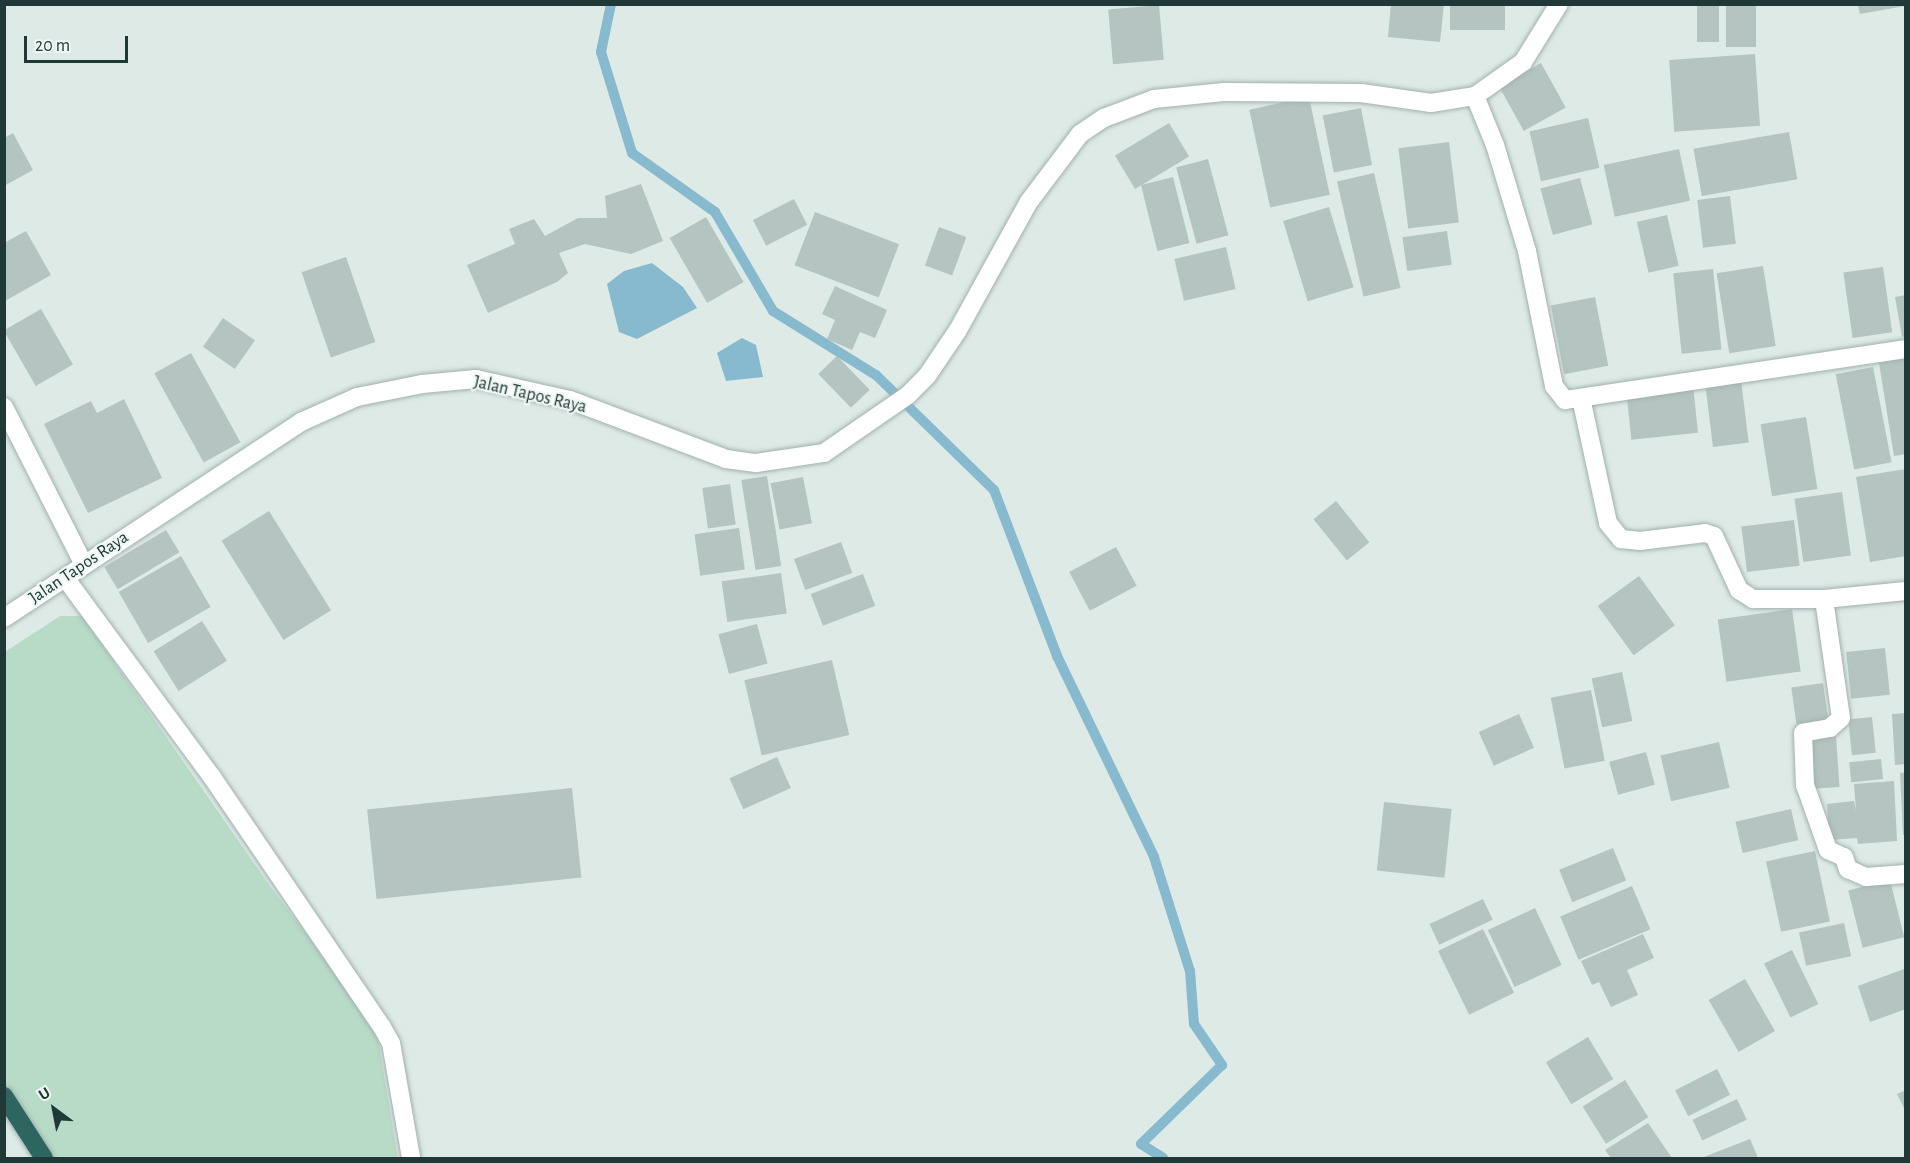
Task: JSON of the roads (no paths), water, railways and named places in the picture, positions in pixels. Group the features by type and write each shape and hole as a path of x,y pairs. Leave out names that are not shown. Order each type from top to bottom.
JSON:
{"highway":[{"path":"4,1096 44,1158"}],"street":[{"path":"1558,4 1523,62 1475,96 1495,145 1527,251 1554,386 1564,400 1581,399 1629,387 1905,349"},
{"name":"Jalan Tapos Raya","path":"4,618 301,422 357,397 422,384 476,379 570,400 726,459 756,463 824,453 908,395 927,376 958,330 1029,203 1080,134 1104,118 1154,99 1224,92 1361,93 1431,103 1475,96"},
{"path":"1581,399 1608,523 1617,536 1640,541 1710,534 1718,542 1746,596 1824,599 1905,591"},
{"path":"4,407 84,565"},
{"path":"66,579 219,786 382,1027 391,1043 411,1158"},
{"path":"1824,599 1841,718 1830,728 1803,733 1805,785 1828,850 1844,857 1852,873 1866,877 1905,874"}],"water":[{"path":"652,263 683,287 697,308 637,339 619,332 607,284 624,271"},
{"path":"742,338 756,345 763,377 726,381 717,353"}],"waterway":[{"path":"611,4 601,52 632,153 715,212 773,311 876,375 994,490 1057,656 1154,857 1190,971 1194,1024 1222,1065 1141,1144 1163,1158"}]}
